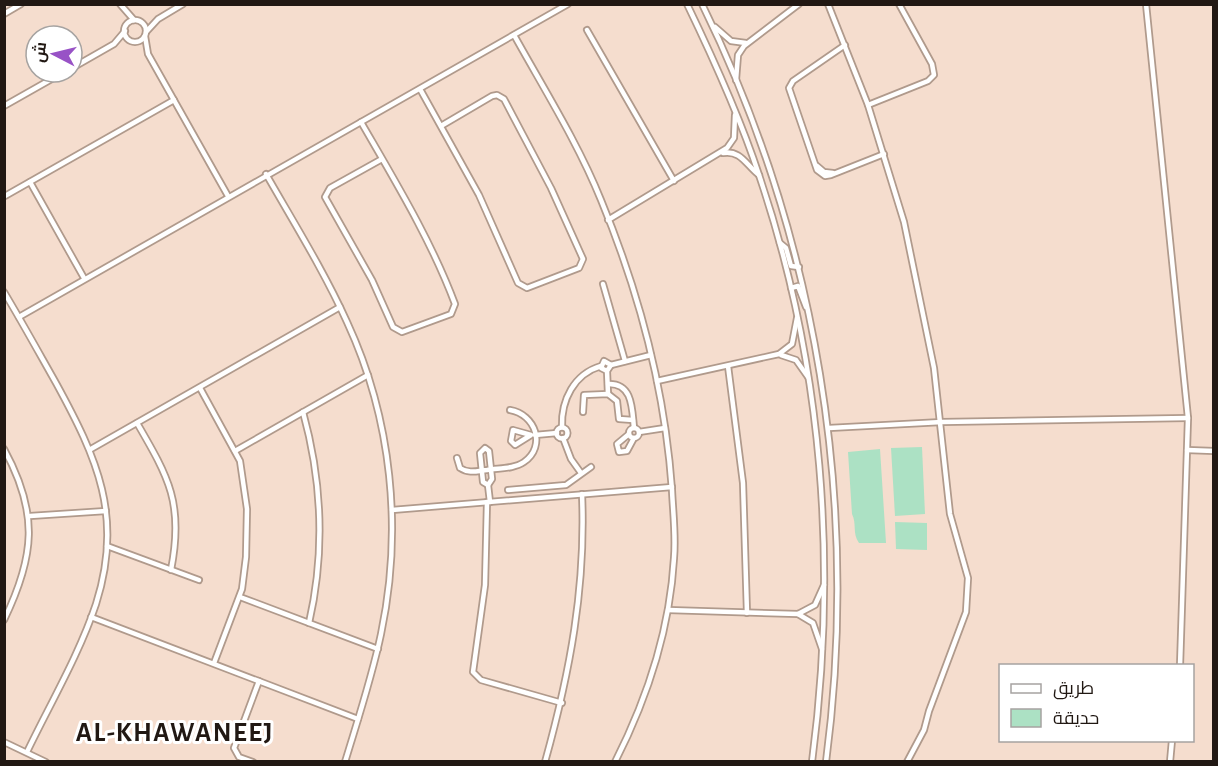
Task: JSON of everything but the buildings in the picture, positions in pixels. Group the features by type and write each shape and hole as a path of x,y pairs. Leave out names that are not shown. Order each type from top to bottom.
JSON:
{"street":[{"path":"4,14 21,4"},
{"path":"120,4 125,29 133,41 148,54 228,196"},
{"path":"84,61 114,44 133,41 145,34 158,19 183,4"},
{"path":"19,317 266,174 568,4"},
{"path":"687,4 735,112 759,175 780,243 798,317 809,378 821,477 825,583 823,652 812,762"},
{"path":"702,4 736,81 769,169 808,309 829,428 836,511 838,604 826,762"},
{"path":"736,81 738,55 748,42 799,4"},
{"path":"828,4 884,154 921,295 942,422 949,507 967,569 969,595 966,612 924,730 907,762"},
{"path":"867,105 931,80 934,75 932,64 899,4"},
{"path":"1146,4 1188,418 1180,664"},
{"path":"123,10 137,21 145,34 148,54"},
{"path":"114,44 125,29 137,21 158,19"},
{"path":"712,24 731,41 748,42"},
{"path":"587,30 674,181"},
{"path":"514,35 576,147 608,219 631,281 657,381 665,428 675,541 668,610 643,698 615,762"},
{"path":"845,45 789,86 815,164 819,172 825,176 884,154"},
{"path":"4,106 43,84"},
{"path":"420,89 483,202 522,287 536,285 572,272 582,264 579,251 551,188 508,107 499,99 488,99 441,126"},
{"path":"5,196 174,100"},
{"path":"608,219 720,154 733,141 735,112"},
{"path":"361,122 382,159 420,228 452,296 452,308 442,317 411,329 398,328 390,318 368,272 330,206 326,194 335,186 382,159"},
{"path":"720,154 737,154 759,175"},
{"path":"266,174 340,307 368,375 387,457 392,510 390,577 378,649 345,762"},
{"path":"30,182 84,278"},
{"path":"780,243 786,249 791,266 798,267"},
{"path":"603,284 625,362"},
{"path":"791,288 798,286 808,309"},
{"path":"4,292 91,448 101,479 106,511 107,546 100,587 91,617 27,752"},
{"path":"91,448 340,307"},
{"path":"657,381 779,354 792,344 798,317"},
{"path":"779,354 796,360 809,378"},
{"path":"557,433 562,427 563,409 572,388 583,375 601,366 606,360 611,364 651,356"},
{"path":"608,394 607,371 611,364"},
{"path":"601,366 607,371"},
{"path":"728,366 743,483 747,613"},
{"path":"236,451 368,375"},
{"path":"608,384 621,386 628,393 634,428 639,432"},
{"path":"200,388 236,451 242,473 247,516 246,557 240,597 214,663"},
{"path":"583,412 584,395 608,394 617,401 619,419 633,420"},
{"path":"457,458 459,466 464,471 482,471 513,466 525,461 533,451 533,435 526,416 510,410"},
{"path":"303,412 314,460 320,525 318,574 309,623"},
{"path":"829,428 942,422 1188,418"},
{"path":"137,423 171,488 175,538 171,570"},
{"path":"562,427 568,432 563,438"},
{"path":"634,428 617,444 617,451 625,452 639,432 665,428"},
{"path":"533,435 557,433 563,438 571,459 581,472"},
{"path":"629,434 634,438"},
{"path":"488,485 483,482 480,452 483,448 489,451 492,481 488,485 485,585 473,665 474,674 481,680 561,703"},
{"path":"4,449 23,488 30,516 26,566 4,620"},
{"path":"1187,450 1214,451"},
{"path":"508,490 563,485 591,467"},
{"path":"392,510 672,487"},
{"path":"545,762 561,703 580,600 583,547 582,494"},
{"path":"30,516 106,511"},
{"path":"107,546 199,580"},
{"path":"668,610 798,614 815,605 825,583"},
{"path":"240,597 378,649"},
{"path":"798,614 813,623 823,652"},
{"path":"91,617 358,719"},
{"path":"250,761 235,753 259,681"},
{"path":"4,742 46,762"},
{"path":"1170,762 1172,742"}],"green space":[{"path":"922,447 925,514 895,516 891,448"},
{"path":"880,449 886,543 859,543 852,514 848,452"},
{"path":"895,522 927,523 927,550 896,549"}],"district":[{"name":"AL-KHAWANEEJ","path":"175,732"}]}
